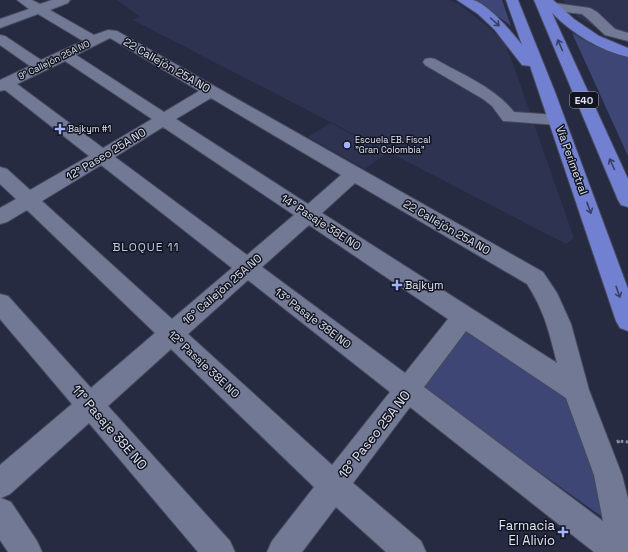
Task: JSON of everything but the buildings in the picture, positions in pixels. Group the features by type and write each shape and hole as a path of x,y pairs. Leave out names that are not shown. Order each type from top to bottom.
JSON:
{"highway":[{"path":"463,0 496,22 512,40 547,92"},
{"name":"Vía Perimetral","path":"512,0 547,92 628,321"},
{"path":"547,2 569,22 594,39 628,53"},
{"name":"E40","path":"547,2 628,200"}],"street":[{"path":"23,0 94,41"},
{"path":"0,24 64,0"},
{"path":"547,2 579,9 594,10 610,32 628,37"},
{"name":"9° Callejón 25A NO","path":"3,85 108,34"},
{"name":"22 Callejón 25A NO","path":"108,34 116,35 534,278 549,299 559,324 576,390 608,475 625,552"},
{"path":"0,39 41,66"},
{"name":"14° Pasaje 38E NO","path":"66,54 576,390"},
{"path":"430,62 490,96 498,103 509,117 557,120"},
{"name":"13° Pasaje 38E NO","path":"3,85 102,156 619,552"},
{"name":"12° Paseo 25A NO","path":"0,218 211,91"},
{"name":"12° Pasaje 38E NO","path":"0,172 334,486 410,552"},
{"name":"16° Callejón 25A NO","path":"0,484 354,174"},
{"name":"11° Pasaje 38E NO","path":"0,303 219,552"},
{"name":"18° Paseo 25A NO","path":"283,552 464,316"},
{"path":"0,513 26,552"}],"path":[{"path":"618,441 628,442"}],"shaded area":[{"path":"117,0 449,0 459,4 492,30 505,44 574,238 566,244 133,20 140,17"},
{"path":"473,0 502,0 511,26 483,5"},
{"path":"563,0 628,0 628,42 605,33 578,17"},
{"path":"572,33 593,45 628,57 628,156"},
{"name":"Escuela EB. Fiscal \"Gran Colombia\"","path":"330,123 387,153 365,169 308,137"},
{"path":"463,324 571,393 607,511 605,519 417,385"}],"place":[{"name":"Bajkym #1","path":"60,129"},
{"name":"Escuela EB. Fiscal \"Gran Colombia\"","path":"347,145"},
{"name":"Bajkym","path":"397,285"},
{"name":"Farmacia El Alivio","path":"563,532"}],"district":[{"name":"BLOQUE 11","path":"146,247"}]}
